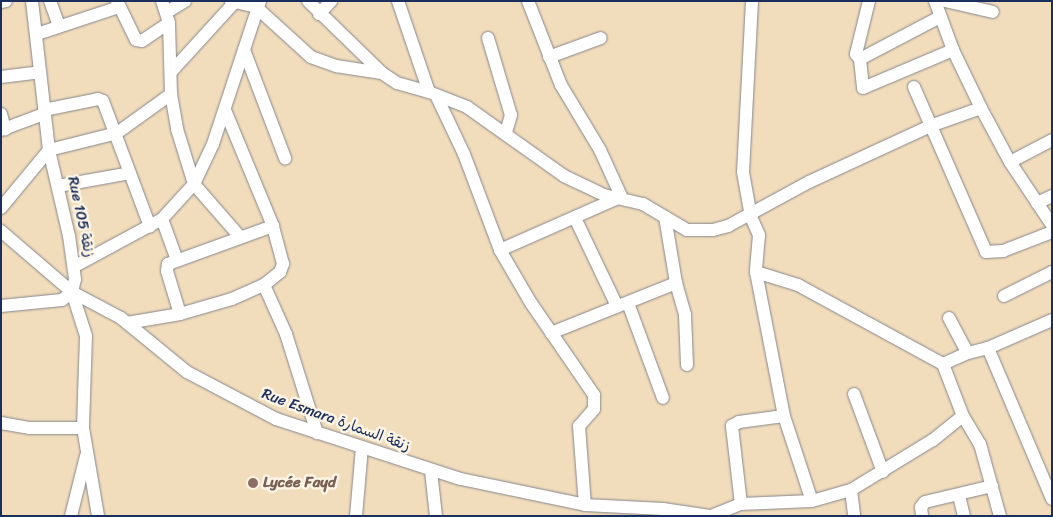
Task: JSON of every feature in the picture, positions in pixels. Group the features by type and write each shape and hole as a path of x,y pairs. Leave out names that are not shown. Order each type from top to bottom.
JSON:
{"street":[{"path":"1,2 6,1"},
{"name":"Rue 105 زنقة","path":"32,1 49,150 75,266 72,292"},
{"path":"50,1 59,26"},
{"path":"37,34 118,4 136,40 142,41 166,12 184,1"},
{"path":"308,1 319,14 382,73 414,90 433,93 467,107 506,132 564,176 595,192 643,204 679,227 702,231 728,226 751,217 810,182 930,126 981,108"},
{"path":"319,14 331,1"},
{"path":"398,1 433,93 464,154 500,250 551,333 594,395 594,409 579,426 585,505"},
{"path":"528,1 549,57 620,198"},
{"path":"752,1 743,172 751,217 759,235 756,272 784,416 812,501"},
{"path":"869,1 856,54 860,59 862,86 865,89 953,50"},
{"path":"935,1 953,50 981,108 1010,162 1052,225"},
{"path":"945,1 993,12"},
{"path":"170,72 232,3 258,4 311,57 336,66 382,73"},
{"path":"75,266 162,219 194,184 226,110 258,4"},
{"path":"166,12 170,94 177,128 194,184 240,237"},
{"path":"860,59 940,17"},
{"path":"488,38 511,115 506,132"},
{"path":"549,57 601,38"},
{"path":"244,50 285,158"},
{"path":"1,77 40,72"},
{"path":"914,87 986,252 1003,251 1052,232"},
{"path":"1,208 49,150 116,133 170,94"},
{"path":"1,114 3,129 44,112 98,99 103,101 150,226"},
{"path":"127,323 180,314 264,285 278,275 283,264 273,226 226,110"},
{"path":"1010,162 1052,140"},
{"path":"58,186 130,173"},
{"path":"1037,203 1052,196"},
{"path":"500,250 620,198"},
{"path":"665,217 676,283 685,315 687,365"},
{"path":"575,218 623,304 663,398"},
{"path":"162,219 177,260"},
{"path":"180,314 166,269 177,260 273,226"},
{"name":"Rue Esmara زنقة السمارة","path":"1,231 72,292 127,323 187,372 220,392 276,419 431,471 585,505 663,508 709,515"},
{"path":"756,272 798,285 943,364 963,416 980,444 1000,516"},
{"path":"1004,296 1052,272"},
{"path":"551,333 676,283"},
{"path":"264,285 286,334 317,433"},
{"path":"1,306 52,303 62,300 72,292 86,336 83,428 86,456 98,516"},
{"path":"949,318 968,353"},
{"path":"943,364 968,353 988,348 1052,320"},
{"path":"988,348 1052,499"},
{"path":"854,394 883,472"},
{"path":"741,504 732,426 739,422 784,416"},
{"path":"709,515 741,504 812,501 851,490 933,440 963,416"},
{"path":"1,423 29,428 83,428"},
{"path":"356,516 362,447"},
{"path":"71,516 86,456"},
{"path":"431,471 436,516"},
{"path":"922,516 921,507 925,502 959,496 992,486"},
{"path":"851,490 854,516"},
{"path":"959,496 964,516"}],"place":[{"name":"Lycée Fayd","path":"253,483"}]}
